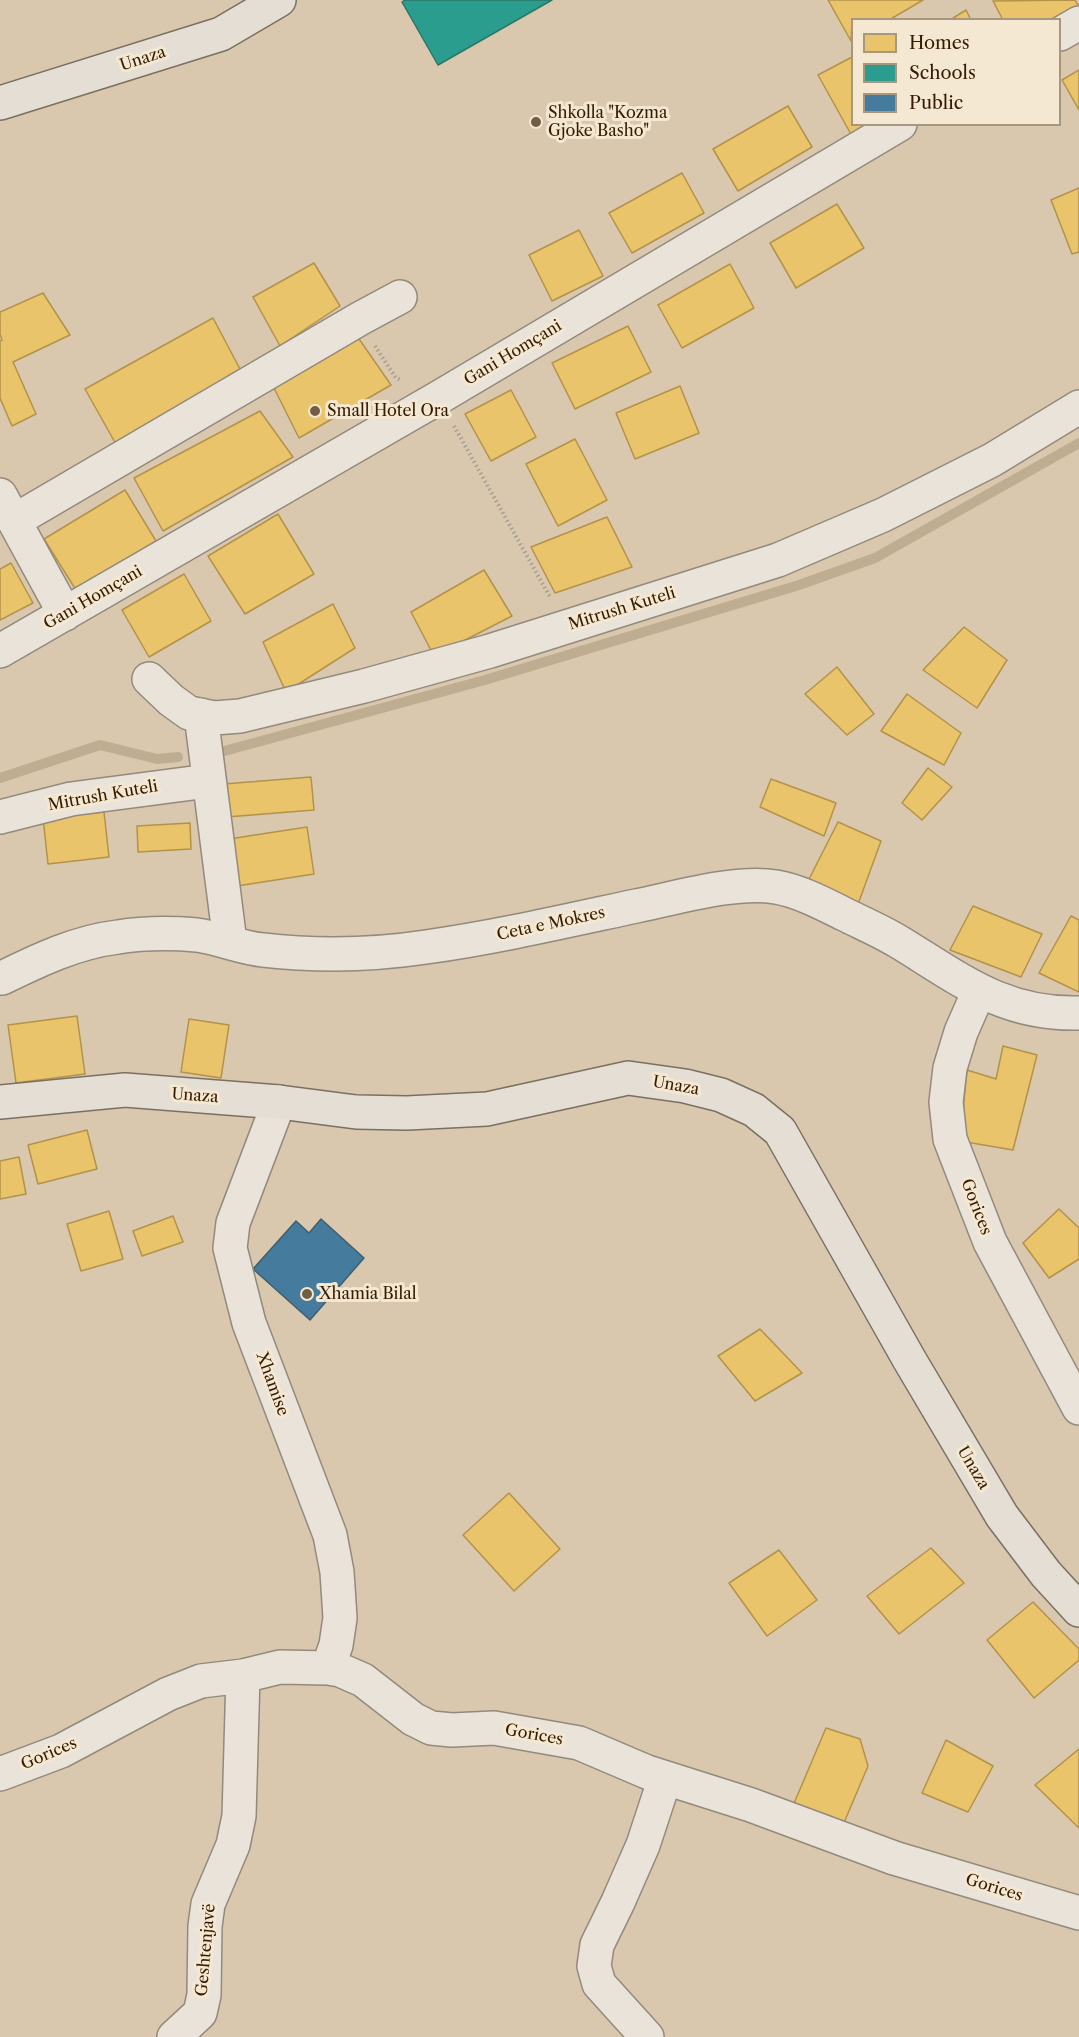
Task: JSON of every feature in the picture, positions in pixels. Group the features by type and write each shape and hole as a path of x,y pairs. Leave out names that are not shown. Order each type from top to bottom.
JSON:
{"main road":[{"name":"Unaza","path":"0,103 221,34 279,0"},
{"name":"Unaza","path":"0,1102 125,1090 279,1102 356,1112 407,1113 487,1109 628,1078 685,1086 721,1095 754,1110 780,1131 914,1368 1002,1516 1046,1574 1079,1610"}],"street":[{"path":"1061,33 1079,23"},
{"name":"Gani Homçani","path":"0,651 438,398 897,126"},
{"path":"65,614 7,508 400,297"},
{"name":"Mitrush Kuteli","path":"149,679 189,713 214,717 240,716 364,686 490,651 778,560 883,515 992,460 1079,407"},
{"path":"201,715 230,942"},
{"name":"Mitrush Kuteli","path":"0,817 71,799 208,780"},
{"name":"Ceta e Mokres","path":"2,978 47,956 82,944 117,937 159,934 197,936 259,950 367,953 412,949 505,934 738,887 774,887 801,895 896,940 991,997 1023,1008 1065,1014 1079,1013"},
{"name":"Gorices","path":"980,991 961,1032 950,1068 946,1102 950,1139 990,1242 1079,1408"},
{"name":"Xhamise","path":"279,1102 233,1223 230,1248 249,1323 330,1535 337,1572 340,1618 336,1645 328,1668"},
{"name":"Gorices","path":"0,1774 61,1751 168,1694 201,1681 243,1676 280,1667 328,1668 340,1670 363,1680 413,1719 431,1728 452,1730 494,1728 579,1743 647,1772 751,1805 894,1858 1079,1913"},
{"name":"Geshtenjavë","path":"174,2037 200,2013 204,1995 205,1926 208,1904 232,1845 239,1816 243,1676"},
{"path":"647,2037 599,1983 594,1966 597,1945 643,1845 665,1778"}],"path":[{"path":"361,318 373,343 396,378 438,398 567,626"}],"shaded area":[{"path":"0,0 1079,0 1079,2037 0,2037"}],"building: Homes":[{"path":"828,0 923,0 892,18 851,18 851,41"},
{"path":"1075,0 1079,7 1061,19 1002,18 993,1"},
{"path":"966,10 970,18 953,18"},
{"path":"851,58 851,126 870,126 852,136 818,75"},
{"path":"1079,70 1079,110 1062,80"},
{"path":"788,106 812,147 738,191 713,149"},
{"path":"682,173 704,213 632,253 609,213"},
{"path":"1079,188 1079,252 1072,254 1051,200"},
{"path":"837,204 864,248 796,288 770,243"},
{"path":"579,230 603,276 552,301 529,255"},
{"path":"314,263 340,306 280,346 253,297"},
{"path":"730,264 754,308 682,348 658,305"},
{"path":"43,293 70,335 13,362 36,414 12,426 0,398 0,341 2,340 0,312"},
{"path":"213,318 240,369 117,446 85,389"},
{"path":"628,326 651,372 575,409 552,363"},
{"name":"Small Hotel Ora","path":"357,336 391,385 299,438 272,384"},
{"path":"680,386 699,433 635,459 616,413"},
{"path":"511,390 536,437 491,461 465,414"},
{"path":"260,411 293,457 163,531 134,478"},
{"path":"575,439 607,500 558,526 526,464"},
{"path":"125,490 156,541 76,590 44,539"},
{"path":"278,514 314,574 245,614 208,556"},
{"path":"607,517 632,567 555,593 531,547"},
{"path":"11,563 33,603 0,620 0,569"},
{"path":"484,570 512,616 434,656 411,612"},
{"path":"184,574 211,621 149,657 122,610"},
{"path":"333,604 355,648 286,692 263,642"},
{"path":"964,627 1007,660 977,708 923,670"},
{"path":"837,667 874,714 847,735 805,694"},
{"path":"907,694 961,733 944,765 881,731"},
{"path":"928,768 952,787 922,820 902,803"},
{"path":"311,777 314,810 227,817 224,784"},
{"path":"771,779 836,803 824,836 760,807"},
{"path":"104,812 109,857 48,864 43,818"},
{"path":"838,822 881,841 857,907 807,883"},
{"path":"190,823 191,849 138,852 137,826"},
{"path":"307,827 314,874 237,886 229,839"},
{"path":"973,906 1042,934 1021,977 950,950"},
{"path":"1071,916 1079,920 1079,992 1039,973"},
{"path":"77,1016 85,1074 16,1083 8,1025"},
{"path":"189,1019 229,1025 221,1078 181,1072"},
{"path":"1003,1046 1037,1055 1013,1150 960,1141 967,1070 996,1079"},
{"path":"87,1130 97,1169 38,1184 28,1145"},
{"path":"19,1157 26,1194 0,1199 0,1161"},
{"path":"1059,1209 1079,1228 1079,1259 1049,1278 1023,1243"},
{"path":"109,1211 123,1259 81,1271 67,1224"},
{"path":"173,1216 183,1242 142,1256 133,1231"},
{"path":"760,1329 802,1373 755,1401 718,1356"},
{"path":"509,1493 560,1549 514,1591 463,1535"},
{"path":"931,1548 964,1583 899,1634 867,1596"},
{"path":"779,1550 817,1600 767,1636 729,1583"},
{"path":"1033,1602 1079,1649 1079,1660 1034,1698 987,1640"},
{"path":"826,1728 860,1739 868,1766 843,1825 792,1808"},
{"path":"946,1740 993,1766 968,1812 922,1793"},
{"path":"1079,1749 1079,1828 1035,1785"}],"building: Schools":[{"path":"405,0 552,0 438,65 402,2"}],"building: Public":[{"name":"Xhamia Bilal","path":"321,1219 364,1258 310,1320 253,1269 296,1221 309,1233"}],"waterway":[{"path":"217,753 485,680 799,585 875,558 1079,443"},
{"path":"0,778 100,745 157,759 178,757"}],"place":[{"name":"Shkolla \"Kozma Gjoke Basho\"","path":"536,122"},
{"name":"Small Hotel Ora","path":"315,411"},
{"name":"Xhamia Bilal","path":"307,1294"}]}
